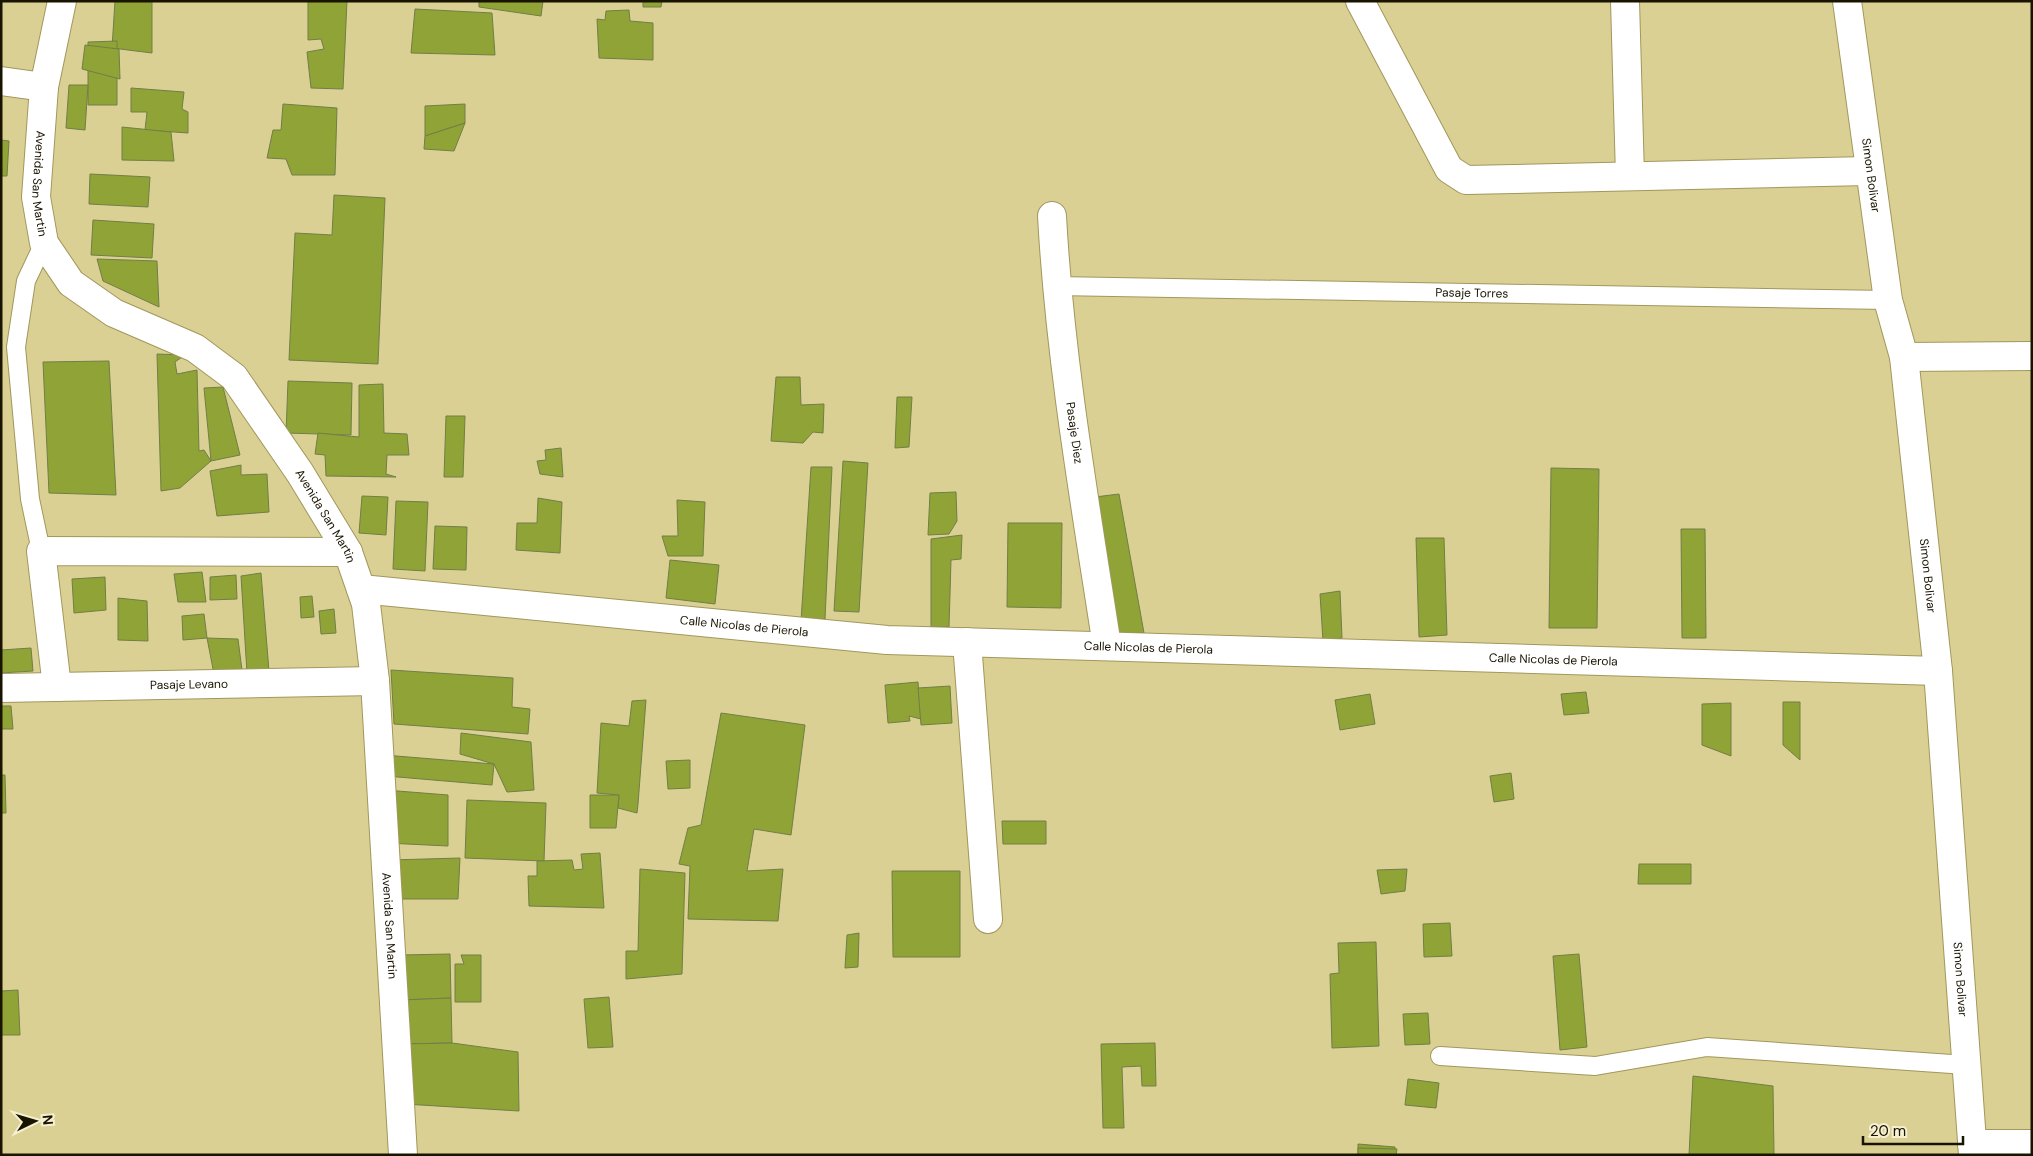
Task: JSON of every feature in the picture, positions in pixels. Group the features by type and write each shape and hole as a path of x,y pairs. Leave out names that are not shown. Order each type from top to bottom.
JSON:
{"street":[{"name":"Avenida San Martin","path":"62,1 44,88 36,196 44,243 71,283 114,313 195,348 234,376 300,473 348,552 366,604 375,681 403,1155"},
{"path":"1360,1 1449,169 1466,180 1868,171"},
{"path":"1625,1 1630,176"},
{"name":"Simon Bolivar","path":"1846,1 1868,171 1888,300 1904,357 1938,671 1972,1150"},
{"path":"1,82 44,88"},
{"name":"Pasaje Diez","path":"1052,216 1056,286 1069,403 1107,646"},
{"path":"1904,357 2032,356"},
{"path":"57,687 41,552 348,552"},
{"name":"Calle Nicolas de Pierola","path":"361,589 877,639 1938,671"},
{"path":"967,642 988,919"},
{"name":"Pasaje Levano","path":"1,688 375,681"},
{"path":"1972,1150 2032,1144"}],"lane":[{"path":"41,552 30,499 16,347 26,280 44,243"},
{"name":"Pasaje Torres","path":"1056,286 1888,300"},
{"path":"1440,1056 1595,1066 1707,1047 1966,1065"}],"building":[{"path":"115,1 152,1 152,53 112,48"},
{"path":"308,1 347,1 343,89 311,88 307,52 324,49 321,39 308,40"},
{"path":"479,1 543,1 541,16 479,7"},
{"path":"643,1 662,1 661,7 643,7"},
{"path":"415,9 492,13 495,55 411,53"},
{"path":"629,10 630,21 653,23 653,60 599,58 597,19 605,20 606,11"},
{"path":"117,41 117,105 88,105 88,42"},
{"path":"85,45 119,49 120,79 82,69"},
{"path":"69,85 88,85 85,130 66,128"},
{"path":"131,88 184,92 182,109 188,112 188,133 145,130 147,112 131,112"},
{"path":"283,104 337,108 335,175 292,175 286,159 267,158 273,130 281,130"},
{"path":"465,104 465,123 425,136 425,106"},
{"path":"465,123 454,151 424,149 425,136"},
{"path":"122,127 171,132 174,161 122,160"},
{"path":"1,140 9,141 7,176 1,176"},
{"path":"90,174 150,177 148,207 89,204"},
{"path":"334,195 385,198 378,364 289,360 295,233 332,235"},
{"path":"93,220 154,224 152,258 91,255"},
{"path":"97,259 157,261 159,307 103,281"},
{"path":"157,354 185,355 175,362 177,374 197,370 199,451 204,450 211,461 180,488 161,491"},
{"path":"109,361 116,495 49,493 43,362"},
{"path":"776,377 800,377 801,405 824,404 823,433 813,432 803,443 771,441"},
{"path":"288,381 352,383 351,435 286,433"},
{"path":"383,384 384,433 407,434 409,455 387,455 386,474 396,477 326,476 325,455 315,454 318,433 359,437 359,385"},
{"path":"223,387 240,455 211,461 204,388"},
{"path":"897,397 912,397 909,447 895,448"},
{"path":"446,416 465,416 463,477 444,477"},
{"path":"561,448 563,477 540,474 537,461 546,460 545,450"},
{"path":"843,461 868,463 859,612 834,611"},
{"path":"241,465 241,475 267,474 269,512 217,516 210,471"},
{"path":"811,467 832,467 825,619 801,621"},
{"path":"1551,468 1599,469 1597,628 1549,628"},
{"path":"956,492 957,521 949,534 928,535 930,493"},
{"path":"1119,494 1144,633 1115,634 1087,498"},
{"path":"362,496 388,497 386,535 359,533"},
{"path":"538,498 562,502 560,553 516,550 517,523 537,523"},
{"path":"677,500 705,502 703,556 668,556 662,536 678,536"},
{"path":"396,501 428,502 425,571 393,569"},
{"path":"1008,523 1062,523 1061,608 1007,607"},
{"path":"435,526 467,527 466,570 433,569"},
{"path":"1681,529 1705,529 1706,638 1682,638"},
{"path":"962,535 961,559 951,560 949,627 931,627 931,539"},
{"path":"1416,538 1444,538 1447,635 1419,637"},
{"path":"670,560 719,565 715,604 666,598"},
{"path":"202,572 206,602 178,602 174,574"},
{"path":"261,573 269,671 247,673 241,576"},
{"path":"236,575 237,599 210,600 210,577"},
{"path":"105,577 106,610 74,613 72,579"},
{"path":"1340,591 1342,638 1323,641 1320,594"},
{"path":"312,596 314,617 301,618 300,597"},
{"path":"118,598 147,601 148,641 118,640"},
{"path":"334,609 336,633 321,634 319,611"},
{"path":"204,614 207,638 183,640 182,616"},
{"path":"207,638 238,639 242,670 214,674"},
{"path":"31,648 33,671 1,673 1,650"},
{"path":"391,670 513,678 512,707 530,709 528,734 394,724"},
{"path":"918,682 921,719 909,716 910,721 888,723 885,685"},
{"path":"950,686 952,723 921,725 918,688"},
{"path":"1586,692 1589,713 1564,715 1561,694"},
{"path":"1370,694 1375,724 1340,730 1335,700"},
{"path":"646,700 637,813 618,808 619,795 597,793 601,723 629,726 632,701"},
{"path":"1783,702 1800,702 1800,760 1783,745"},
{"path":"1731,703 1731,756 1702,745 1702,704"},
{"path":"1,706 11,706 13,729 1,729"},
{"path":"721,713 805,725 791,835 754,829 747,871 783,869 778,921 688,919 690,866 679,864 688,828 701,825"},
{"path":"461,733 531,742 534,790 507,792 494,764 460,754"},
{"path":"384,755 494,764 492,785 386,776"},
{"path":"690,760 690,788 668,789 666,761"},
{"path":"1511,773 1514,799 1494,802 1490,776"},
{"path":"1,775 5,775 6,813 1,813"},
{"path":"385,790 448,795 448,846 386,843"},
{"path":"590,795 619,795 616,828 590,828"},
{"path":"467,800 546,803 544,861 465,858"},
{"path":"1002,821 1046,821 1046,844 1003,844"},
{"path":"600,853 604,908 529,906 528,876 537,876 537,861 572,860 574,870 583,869 581,854"},
{"path":"460,858 458,899 391,899 390,860"},
{"path":"1639,864 1691,864 1691,884 1638,884"},
{"path":"640,869 685,873 682,974 626,979 626,951 638,951"},
{"path":"1407,869 1405,891 1381,894 1377,870"},
{"path":"892,871 960,871 960,957 893,957"},
{"path":"1450,923 1452,956 1424,957 1423,924"},
{"path":"859,933 858,967 845,968 847,935"},
{"path":"1376,942 1379,1046 1332,1048 1330,974 1339,973 1338,943"},
{"path":"450,954 451,998 401,1000 400,955"},
{"path":"1579,954 1587,1047 1560,1050 1553,956"},
{"path":"461,955 481,955 481,1002 455,1002 455,964 464,964"},
{"path":"18,990 20,1035 1,1035 1,991"},
{"path":"609,997 613,1047 588,1048 584,999"},
{"path":"451,998 452,1043 402,1044 401,1000"},
{"path":"1428,1013 1430,1044 1405,1045 1403,1014"},
{"path":"452,1043 518,1052 519,1111 404,1104 402,1044"},
{"path":"1155,1043 1156,1086 1142,1086 1141,1066 1122,1067 1124,1128 1103,1128 1101,1044"},
{"path":"1693,1076 1773,1086 1774,1155 1689,1155"},
{"path":"1408,1079 1439,1083 1436,1108 1405,1105"},
{"path":"1358,1144 1395,1147 1395,1155 1358,1155"},
{"path":"1358,1148 1397,1149 1396,1155 1358,1155"}]}
